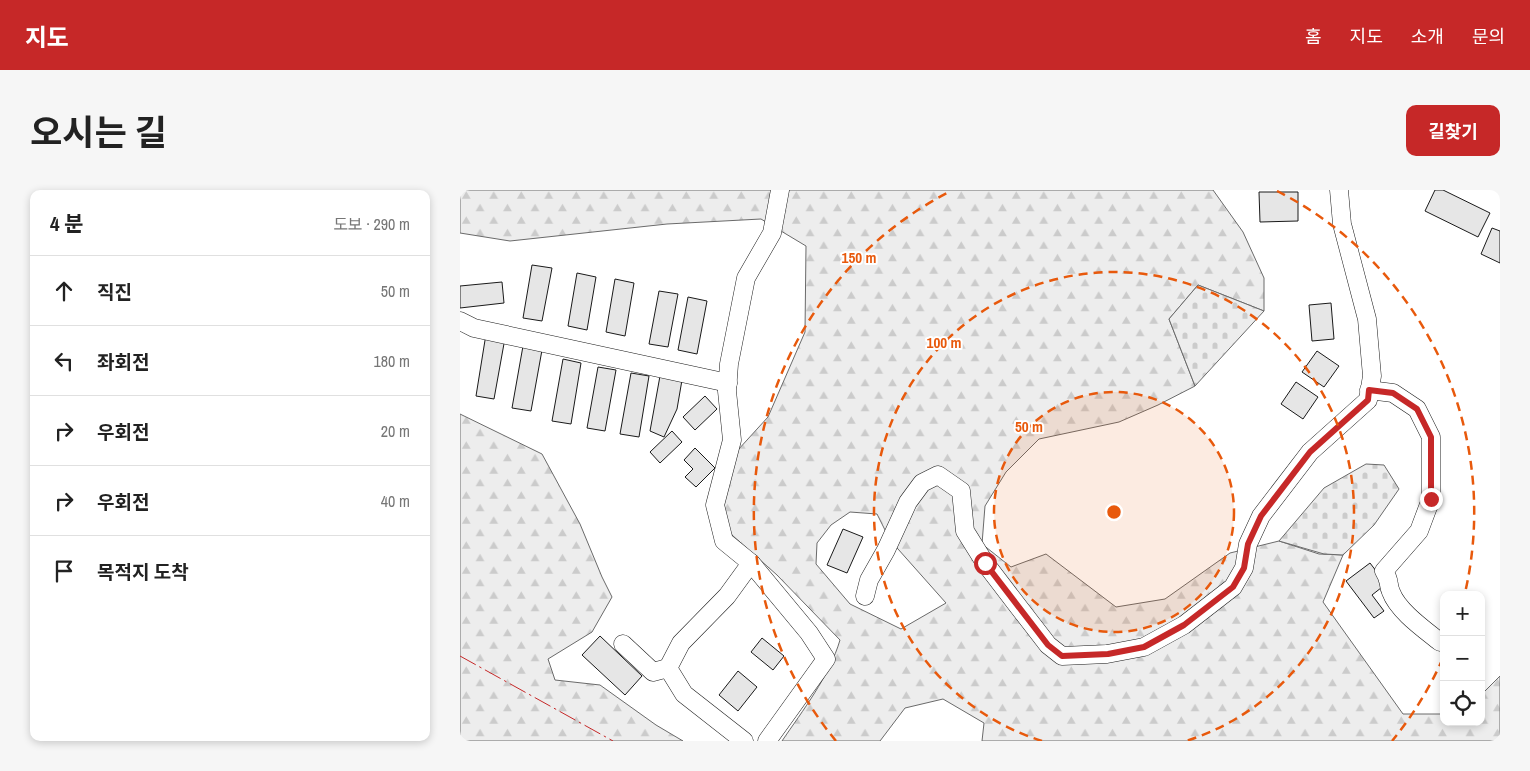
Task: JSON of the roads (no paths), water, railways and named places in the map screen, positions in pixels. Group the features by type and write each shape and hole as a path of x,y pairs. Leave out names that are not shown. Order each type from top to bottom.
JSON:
{"lane":[{"path":"767,741 826,658 809,633 751,563 724,541 715,504 732,440 728,383 729,364 746,278 772,233 780,190"},
{"path":"865,596 869,580 908,502 922,483 938,475 961,492 965,531 985,563 1048,645 1062,656 1108,654 1144,647 1184,625 1233,587 1244,568 1248,544 1261,516 1310,452 1368,400 1372,376 1367,319 1342,224 1340,190"},
{"path":"460,321 474,328 728,383"},
{"path":"1369,390 1393,393 1417,409 1431,437 1431,499 1419,531 1384,570 1390,579 1390,592 1407,615 1440,642"},
{"path":"623,644 653,672 668,668 681,643 727,596 751,563"},
{"path":"668,668 684,694 744,741"}]}
